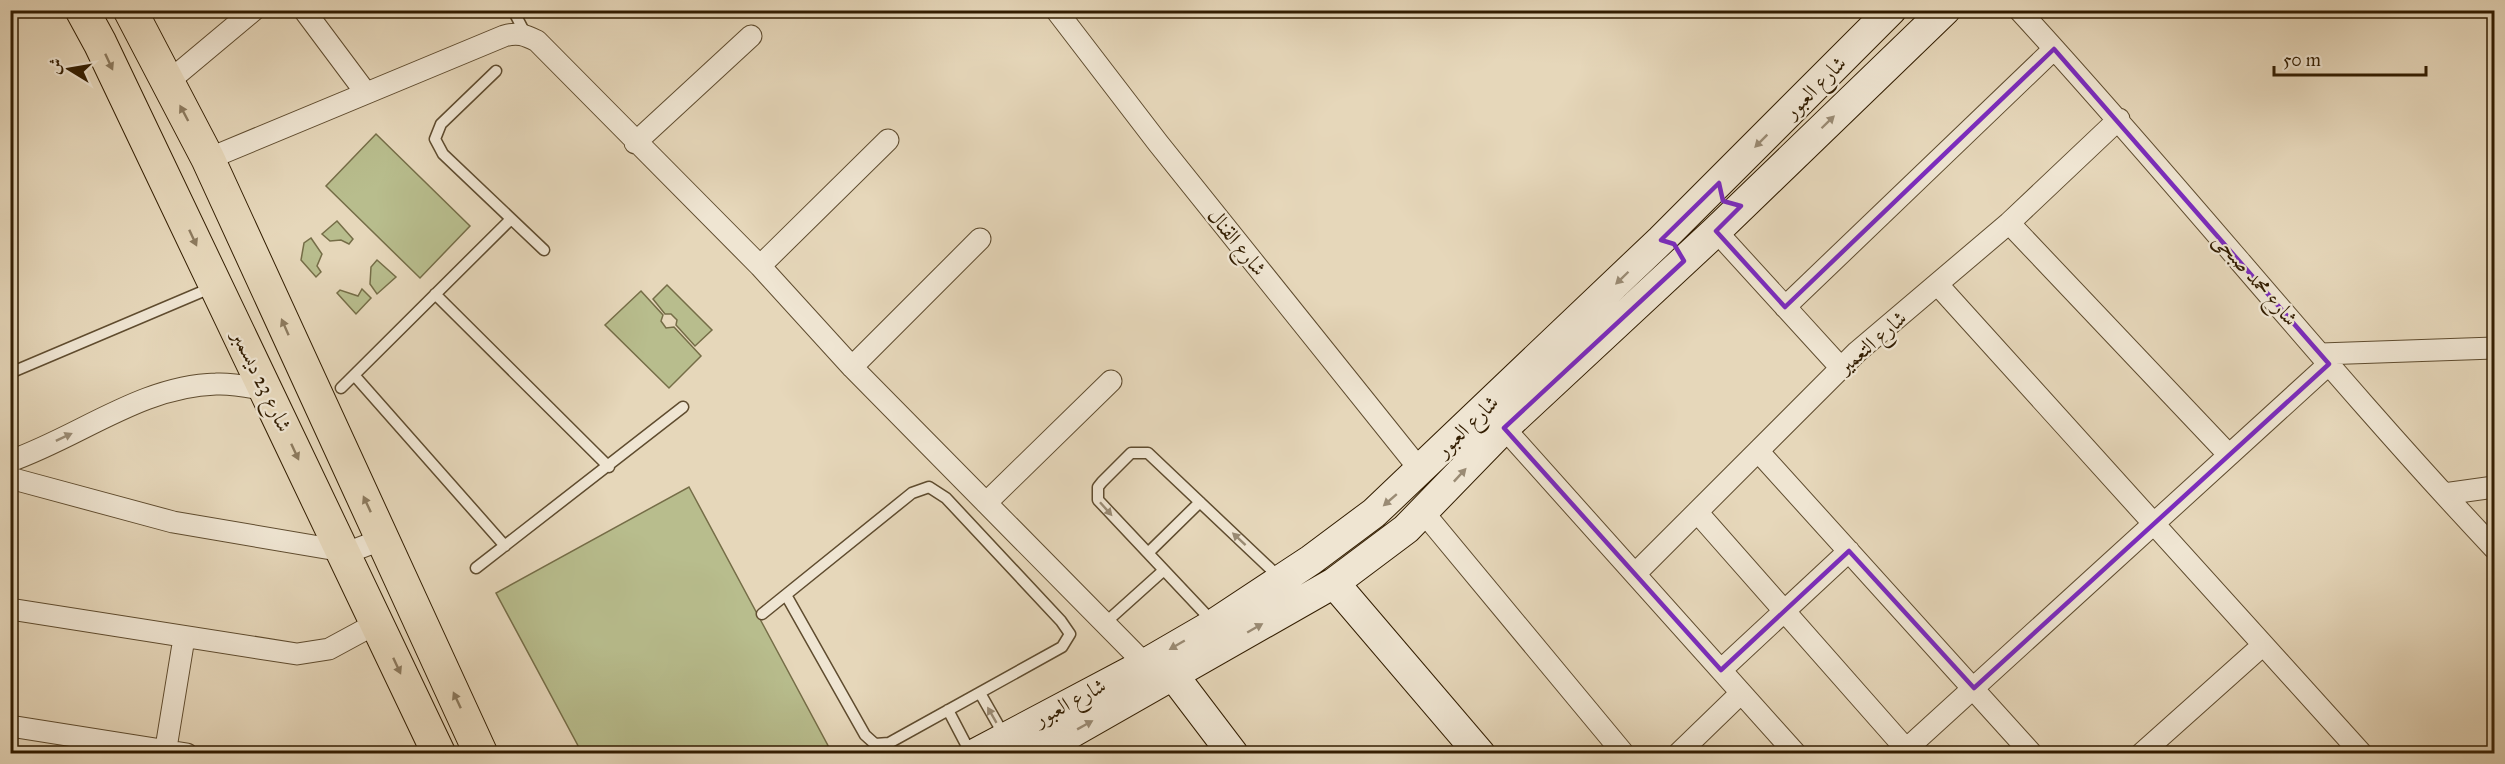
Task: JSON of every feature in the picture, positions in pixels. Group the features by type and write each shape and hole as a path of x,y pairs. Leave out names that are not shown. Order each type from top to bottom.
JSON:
{"main road":[{"name":"شارع 23 ديسمبر","path":"82,10 100,43 439,753"},
{"name":"شارع 23 ديسمبر","path":"130,10 333,395 383,539 482,753"}],"street":[{"path":"168,82 254,10"},
{"path":"304,10 366,93"},
{"name":"شارع القنال","path":"1056,10 1158,143 1421,471"},
{"name":"شارع العبور","path":"973,753 1145,664 1214,624 1350,532 1421,471 1661,240 1891,10"},
{"name":"شارع العبور","path":"1034,753 1334,583 1370,558 1424,513 1504,428 1716,231 1946,10"},
{"name":"شارع محمد صبحى","path":"2019,10 2119,119 2325,359 2494,548"},
{"path":"208,159 504,36 515,33 526,35 537,41 635,143 760,266 852,367 1145,664"},
{"path":"635,143 751,36"},
{"path":"1785,307 2055,50"},
{"name":"شارع التعمير","path":"1635,574 1841,368 2009,223 2119,119"},
{"path":"760,266 888,140"},
{"path":"1719,183 1724,201 1730,205 1741,206"},
{"path":"2009,223 2229,455"},
{"path":"1716,231 1841,368"},
{"path":"852,367 980,239"},
{"path":"1661,240 1674,244 1680,250 1683,262"},
{"path":"1938,285 2362,753"},
{"path":"1697,512 1904,751 2229,455 2325,359 2494,348"},
{"path":"986,503 1111,381"},
{"path":"10,461 123,409 171,392 215,384 266,390"},
{"path":"1504,428 1796,753"},
{"path":"1758,451 2032,753"},
{"path":"10,478 173,522 342,551 356,551 383,539"},
{"path":"2444,494 2494,487"},
{"path":"1424,513 1624,753"},
{"path":"1721,670 1849,551"},
{"path":"1334,583 1479,753"},
{"path":"10,609 297,654 329,649 377,623"},
{"path":"10,726 63,744 173,752 184,638"},
{"path":"2141,753 2263,645"},
{"path":"1173,675 1233,753"},
{"path":"1678,753 1741,693"}],"lane":[{"path":"513,10 526,35"},
{"path":"496,71 441,124 435,139 443,154 544,250"},
{"path":"333,395 511,219"},
{"path":"10,373 216,286"},
{"path":"435,294 609,467"},
{"path":"354,375 505,546"},
{"path":"476,568 609,467 683,407"},
{"path":"1214,624 1098,500 1098,487 1126,456 1136,451 1148,453 1281,580"},
{"path":"762,614 786,594 912,493 929,488 938,491 1062,621 1070,634 1062,647 882,745 869,741 786,594"},
{"path":"1148,553 1200,502"},
{"path":"1105,624 1164,570"},
{"path":"980,693 1005,737"},
{"path":"948,710 973,753"}],"highlighted area":[{"path":"2054,49 2329,364 1974,688 1849,551 1721,670 1504,428 1684,261 1674,244 1661,240 1719,183 1723,201 1741,206 1716,231 1785,307"}],"green space":[{"path":"376,134 470,226 420,278 326,186"},
{"path":"337,221 353,239 349,244 341,240 330,241 322,234"},
{"path":"311,238 322,254 317,266 321,272 316,277 301,260 304,243"},
{"path":"377,260 396,277 377,294 370,284 371,267"},
{"path":"667,285 712,330 695,346 676,325 677,320 671,314 665,314 653,299"},
{"path":"362,289 371,298 356,314 337,293 340,290 358,296"},
{"path":"641,291 663,315 661,321 666,328 674,327 701,356 669,388 605,325"},
{"path":"689,487 832,753 582,753 496,593"}]}
